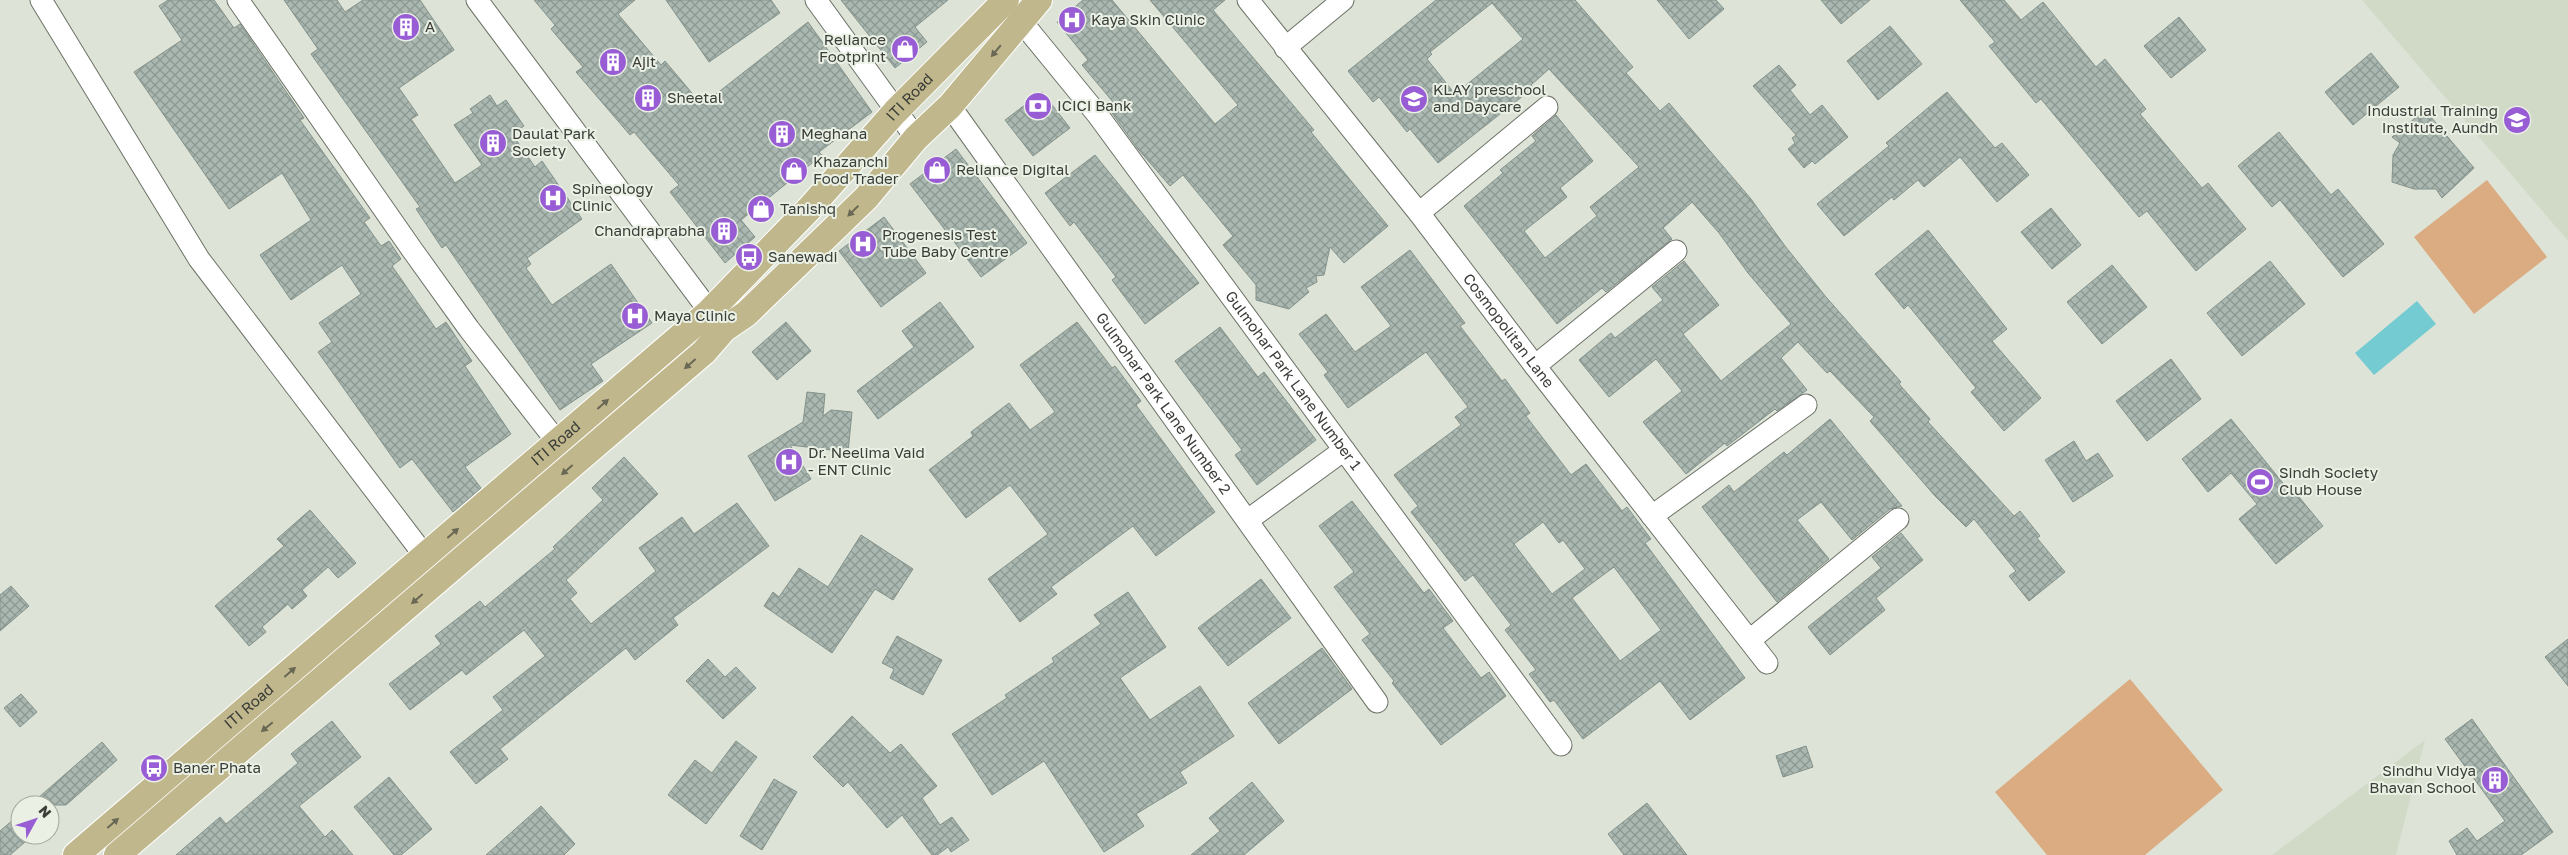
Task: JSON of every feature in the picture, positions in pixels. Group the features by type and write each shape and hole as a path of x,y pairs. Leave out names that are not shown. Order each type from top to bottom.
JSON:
{"main road":[{"name":"ITI Road","path":"76,855 558,443 716,320 895,112 1014,10 1039,0"},
{"name":"ITI Road","path":"716,320 746,314 866,198 916,138 950,106 1014,10"},
{"name":"ITI Road","path":"117,855 704,352 716,320"}],"street":[{"path":"41,0 199,259 441,578"},
{"path":"238,0 469,329 558,443"},
{"path":"477,0 716,320"},
{"path":"816,0 895,112 916,138"},
{"name":"Cosmopolitan Lane","path":"1248,0 1419,213 1535,366 1767,663"},
{"path":"1286,48 1343,0"},
{"name":"Gulmohar Park Lane Number 1","path":"1014,10 1097,114 1561,745"},
{"name":"Gulmohar Park Lane Number 2","path":"950,106 1377,702"},
{"path":"1419,213 1547,107"},
{"path":"1535,366 1676,250"},
{"path":"1652,516 1806,405"},
{"path":"1248,520 1344,450"},
{"path":"1750,640 1898,519"},
{"path":"314,651 331,672"}],"shaded area":[{"name":"Industrial Training Institute, Aundh","path":"2362,0 2568,0 2568,241"},
{"path":"2487,180 2547,257 2474,314 2414,237"},
{"path":"2130,679 2223,790 2145,855 2047,855 1995,792"},
{"path":"2425,740 2396,855 2272,855"}],"water":[{"path":"2417,301 2436,324 2374,375 2355,353"}],"building":[{"path":"168,0 214,0 234,28 240,24 304,118 300,120 370,218 364,222 381,246 389,241 401,259 392,266 436,329 446,322 472,361 465,366 511,434 465,467 481,488 453,512 412,459 400,468 318,352 332,342 319,323 361,294 342,265 291,300 260,255 311,220 282,173 229,209 134,72 182,40 159,6"},
{"path":"284,0 337,0 345,12 363,0 420,0 454,50 399,88 418,115 411,119 455,183 482,165 454,125 473,113 470,109 490,95 497,106 506,100 524,126 512,134 535,167 542,161 582,219 527,258 531,264 526,268 552,305 611,264 652,323 591,364 603,381 560,410 446,245 442,248 416,209 420,207 311,54 318,49"},
{"path":"534,0 635,0 618,14 661,65 665,61 702,105 808,22 872,112 819,152 822,155 741,220 755,237 725,263 670,192 679,185 634,132 630,135 576,72 583,67 551,29 555,25"},
{"path":"666,0 771,0 780,13 709,62"},
{"path":"841,0 948,0 915,27 927,42 895,68"},
{"path":"1083,0 1112,0 1215,124 1238,105 1150,0 1225,0 1213,10 1314,130 1311,132 1388,226 1344,263 1330,247 1324,275 1316,276 1317,282 1306,288 1309,292 1289,309 1256,300 1256,285 1223,245 1233,236 1183,175 1170,186 1138,149 1112,113 1118,108 1082,65 1088,60 1057,22"},
{"path":"1436,0 1575,0 1633,67 1626,73 1660,111 1669,103 1751,199 1785,246 1826,297 1901,382 1899,384 1930,419 1928,422 2014,516 2020,511 2040,536 2037,538 2065,572 2029,601 2009,576 2016,571 1974,519 1966,527 1935,496 1870,421 1874,417 1830,371 1827,373 1798,342 1781,358 1807,390 1777,411 1775,409 1727,446 1725,443 1686,474 1643,422 1682,391 1656,359 1609,397 1579,360 1611,333 1615,338 1663,300 1652,287 1684,261 1719,305 1683,334 1721,381 1791,324 1748,273 1719,233 1692,202 1663,228 1672,239 1606,292 1602,288 1557,324 1464,206 1503,173 1500,170 1536,141 1532,136 1556,115 1593,161 1560,188 1567,197 1524,231 1545,258 1597,216 1590,207 1639,167 1549,69 1531,85 1533,88 1438,163 1410,129 1407,132 1379,97 1373,102 1348,71","holes":["1492,3 1523,39 1455,94 1427,59 1432,54 1430,52"]},
{"path":"1657,0 1716,0 1724,9 1689,39"},
{"path":"1821,0 1870,0 1841,24"},
{"path":"1960,0 2004,0 2021,20 2043,2 2096,67 2105,59 2146,109 2140,114 2202,188 2208,183 2246,229 2196,271 2147,211 2139,217 2041,99 2036,103 1989,46 1995,42"},
{"path":"2179,17 2206,50 2171,78 2144,46"},
{"path":"1890,26 1922,64 1878,100 1847,61"},
{"path":"2371,53 2399,87 2353,125 2325,92"},
{"path":"1779,65 1796,85 1790,90 1810,115 1822,105 1848,137 1815,164 1812,161 1804,168 1788,149 1795,143 1792,138 1796,135 1753,86"},
{"path":"1042,92 1070,128 1033,156 1005,120"},
{"path":"1947,92 1995,148 2002,143 2029,175 1997,202 1960,157 1924,187 1918,180 1894,200 1892,197 1844,236 1817,204 1889,146 1886,143"},
{"path":"2425,110 2474,168 2442,198 2436,189 2414,189 2392,182 2393,155 2400,143 2392,137"},
{"path":"2279,132 2331,195 2338,189 2384,244 2343,277 2280,200 2272,207 2238,166"},
{"path":"956,149 1027,243 981,277 910,184"},
{"path":"1095,155 1199,283 1145,324 1112,280 1116,277 1074,222 1070,226 1045,193"},
{"path":"2051,208 2081,245 2052,269 2021,232"},
{"path":"884,217 926,273 881,307 839,251"},
{"path":"1928,230 2007,329 1992,341 2041,398 2004,431 1971,392 1976,388 1908,305 1904,309 1875,274"},
{"path":"1410,250 1465,323 1460,326 1502,381 1505,379 1530,413 1526,416 1571,475 1586,464 1622,511 1627,507 1651,539 1645,543 1745,678 1690,720 1660,681 1583,739 1554,700 1550,702 1529,674 1536,670 1505,630 1511,625 1473,575 1465,581 1411,512 1418,506 1394,475 1461,425 1455,417 1468,407 1426,352 1348,408 1324,375 1328,372 1299,334 1326,314 1355,352 1391,326 1361,287","holes":["1543,522 1559,543 1563,540 1585,569 1552,594 1514,544","1614,567 1661,630 1620,661 1572,598"]},
{"path":"2270,261 2305,304 2242,356 2207,313"},
{"path":"2112,265 2147,307 2102,344 2067,302"},
{"path":"940,302 974,347 878,419 857,391 914,347 902,331"},
{"path":"786,322 811,351 777,380 752,352"},
{"path":"1077,322 1112,368 1115,366 1141,401 1136,405 1215,512 1156,556 1133,526 1051,587 1057,594 1020,622 988,579 1048,534 1010,485 966,518 929,470 973,436 971,432 1009,403 1030,430 1055,412 1020,365"},
{"path":"1220,327 1258,377 1264,372 1316,440 1257,485 1235,455 1242,450 1175,361"},
{"path":"2171,359 2201,399 2147,441 2116,401"},
{"path":"807,392 825,394 823,416 831,410 852,412 848,452 790,445 811,479 775,501 748,456 803,422"},
{"path":"1830,419 1902,506 1890,509 1852,540 1821,502 1797,520 1829,559 1777,602 1702,507 1729,485 1734,492 1784,452 1787,455"},
{"name":"Sindh Society Club House","path":"2231,419 2291,493 2294,491 2323,526 2276,564 2239,519 2257,504 2231,473 2208,492 2182,459"},
{"path":"2074,441 2086,461 2098,453 2113,476 2073,502 2045,460"},
{"path":"624,457 658,494 566,580 577,593 570,599 591,624 656,571 639,548 682,517 694,534 737,503 769,546 673,618 678,625 635,660 626,648 500,749 508,759 476,784 450,752 503,710 493,697 545,656 524,630 466,675 462,670 410,710 389,684 441,644 435,636 480,601 485,607 555,549 553,547 603,500 592,488"},
{"path":"1352,501 1424,593 1429,589 1453,621 1443,628 1481,678 1489,672 1506,696 1441,745 1392,683 1394,681 1362,640 1370,634 1334,587 1354,572 1319,526"},
{"path":"310,510 356,563 338,578 328,567 302,590 307,596 292,609 288,604 262,627 266,632 249,646 215,606 284,546 277,539"},
{"path":"1901,533 1923,560 1876,598 1885,610 1830,655 1808,627 1881,568 1872,557"},
{"path":"861,535 913,569 893,600 875,589 832,653 764,606 773,592 779,597 799,568 828,587"},
{"path":"1261,579 1291,618 1228,666 1198,628"},
{"path":"11,586 29,606 0,631 0,595"},
{"path":"1128,592 1166,647 1120,678 1150,720 1200,686 1234,736 1180,772 1187,783 1136,814 1144,826 1104,852 1044,761 992,795 952,734 1007,698 1005,695 1054,662 1052,658 1101,624 1094,615"},
{"path":"897,636 942,660 923,695 890,678 894,669 882,663"},
{"path":"2568,639 2568,686 2545,657"},
{"path":"1322,648 1352,689 1279,744 1248,703"},
{"path":"708,659 725,677 736,667 756,688 723,719 686,681"},
{"path":"21,694 37,712 20,727 4,708"},
{"path":"852,716 890,753 901,744 937,786 922,798 940,825 952,817 969,840 951,852 948,847 937,855 932,855 902,815 887,828 848,782 843,787 813,757"},
{"name":"Sindhu Vidya Bhavan School","path":"2472,719 2553,832 2521,855 2457,855 2449,841 2467,828 2477,841 2505,821 2445,739"},
{"path":"332,721 361,757 299,806 325,837 332,830 353,855 176,855 220,817 226,824 298,763 291,754"},
{"path":"736,741 757,757 706,824 668,795 695,760 712,773"},
{"path":"102,742 117,760 66,805 60,805 60,795 41,795"},
{"path":"1806,746 1813,767 1783,777 1776,756"},
{"path":"389,777 432,829 401,855 394,855 354,807"},
{"path":"774,779 797,792 762,850 740,836"},
{"path":"1252,782 1284,821 1244,855 1191,855 1220,831 1209,818"},
{"path":"1647,803 1687,855 1624,855 1608,834"},
{"path":"541,806 575,844 564,855 486,855"},
{"path":"10,822 10,845 22,845 10,855 0,855 0,831"}],"place":[{"name":"Kaya Skin Clinic","path":"1072,20"},
{"name":"A","path":"406,27"},
{"name":"Reliance Footprint","path":"905,49"},
{"name":"Ajit","path":"613,62"},
{"name":"Sheetal","path":"648,98"},
{"name":"KLAY preschool and Daycare","path":"1414,99"},
{"name":"ICICI Bank","path":"1038,106"},
{"name":"Industrial Training Institute, Aundh","path":"2517,120"},
{"name":"Meghana","path":"782,134"},
{"name":"Daulat Park Society","path":"493,143"},
{"name":"Reliance Digital","path":"937,170"},
{"name":"Khazanchi Food Trader","path":"794,171"},
{"name":"Spineology Clinic","path":"553,198"},
{"name":"Tanishq","path":"761,209"},
{"name":"Chandraprabha","path":"724,231"},
{"name":"Progenesis Test Tube Baby Centre","path":"863,244"},
{"name":"Sanewadi","path":"749,257"},
{"name":"Maya Clinic","path":"635,316"},
{"name":"Dr. Neelima Vaid - ENT Clinic","path":"789,462"},
{"name":"Sindh Society Club House","path":"2260,482"},
{"name":"Baner Phata","path":"154,768"},
{"name":"Sindhu Vidya Bhavan School","path":"2495,780"}]}
